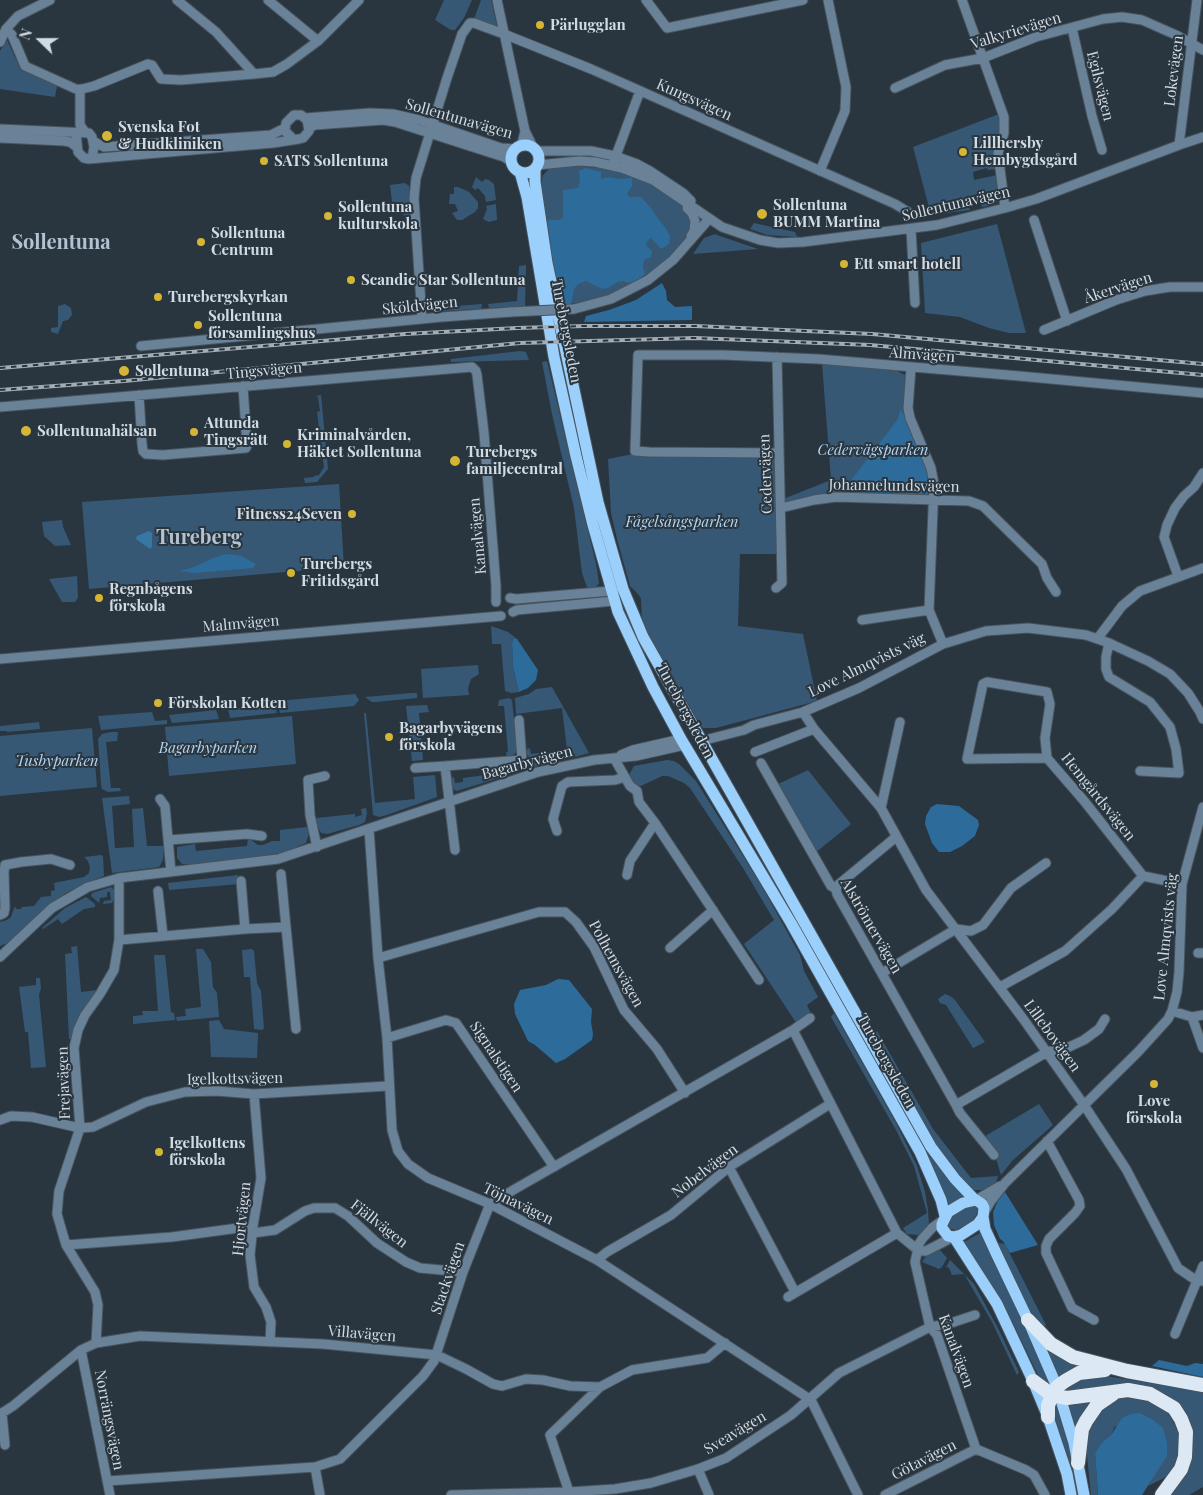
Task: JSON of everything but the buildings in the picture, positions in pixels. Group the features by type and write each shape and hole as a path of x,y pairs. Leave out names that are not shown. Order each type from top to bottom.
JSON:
{"highway":[{"path":"1028,1320 1051,1344 1062,1352 1082,1360 1127,1371 1203,1385"},
{"path":"1048,1417 1048,1405 1071,1377 1089,1371 1127,1371"},
{"path":"1033,1381 1067,1398 1128,1390 1150,1394 1174,1408 1186,1432 1185,1457 1181,1469 1162,1495"},
{"path":"1078,1463 1082,1430 1086,1421 1097,1405 1116,1392"}],"main road":[{"path":"512,162 512,154 518,148 528,146 535,150"},
{"name":"Turebergsleden","path":"535,150 539,158 535,182 549,273 598,502 625,593 642,637 930,1147 955,1179 975,1200 982,1204 985,1229 1028,1320 1057,1393 1074,1443 1084,1495"},
{"name":"Turebergsleden","path":"512,162 514,168 520,172 527,197 554,357 576,456 612,596 654,687 683,742 791,923 920,1152 942,1200 944,1218 942,1228 945,1233 954,1237 998,1304 1048,1417 1067,1474 1071,1495"},
{"path":"520,172 527,173 537,167"},
{"path":"612,596 625,593"},
{"path":"683,742 699,738"},
{"path":"944,1218 957,1206 975,1200"},
{"path":"954,1237 973,1228 984,1215"}],"street":[{"path":"0,42 6,29 18,16 50,0"},
{"path":"177,0 216,32 254,74"},
{"path":"268,0 318,41"},
{"path":"6,29 12,35 24,66 70,87 80,89 94,86 148,64 152,65 161,79 181,80 273,72 318,41 359,0"},
{"path":"497,0 525,131 535,150"},
{"path":"646,0 667,28 768,3 803,0"},
{"path":"820,171 845,111 846,87 828,0"},
{"path":"963,0 1004,117 1004,133 998,152 1005,208"},
{"name":"Lokevägen","path":"1179,145 1198,0"},
{"name":"Valkyrievägen","path":"895,88 944,65 983,58 1036,37 1103,19 1131,17 1153,24 1203,50"},
{"name":"Kungsvägen","path":"431,128 462,34 467,26 474,22 640,91 895,204 908,212"},
{"name":"Egilsvägen","path":"1072,28 1092,116 1102,150"},
{"path":"76,147 80,133 80,89"},
{"path":"614,160 640,91"},
{"name":"Sollentunavägen","path":"305,118 383,113 401,116 504,157 512,162"},
{"path":"0,138 70,142 76,147 79,155 92,158 273,143 303,138 307,134 309,124 305,118 299,115 294,115 287,121 285,128 288,136 293,139"},
{"name":"Sollentunavägen","path":"309,128 315,125 383,120 431,128 501,148 518,148"},
{"path":"93,141 104,147 271,135 285,128"},
{"path":"422,319 414,198 416,178 431,128"},
{"path":"0,129 91,135 94,148 92,158"},
{"path":"518,148 525,131"},
{"name":"Sollentunavägen","path":"535,150 591,151 614,160 666,188 709,220 742,235 760,240 803,242 937,225 1005,208 1036,199 1203,137"},
{"name":"Sollentunavägen","path":"537,167 579,161 614,160 637,164 683,193 709,220"},
{"name":"Sollentunavägen","path":"666,188 692,213 696,221"},
{"name":"Sköldvägen","path":"142,346 422,319 574,309 611,299 648,280 674,260 709,220"},
{"path":"1034,220 1067,321"},
{"name":"Sköldvägen","path":"685,247 694,231 696,221"},
{"path":"911,229 916,303"},
{"name":"Åkervägen","path":"1044,330 1116,300 1144,291 1170,287 1203,286"},
{"name":"Almvägen","path":"778,453 635,451 638,355 777,357 1203,393"},
{"name":"Cedervägen","path":"776,588 782,583 777,357"},
{"name":"Tingsvägen","path":"0,407 472,367"},
{"name":"Kanalvägen","path":"472,367 478,375 496,586 495,604"},
{"path":"911,368 908,408 910,418 931,468 934,484 930,610 943,644"},
{"path":"139,395 142,444 143,451 146,454 163,455 246,448 248,446 243,386"},
{"path":"1178,576 1164,537 1175,508 1184,496 1194,488 1203,473"},
{"name":"Johannelundsvägen","path":"781,508 836,497 970,501 983,506 1042,564 1047,578 1056,592"},
{"path":"1098,638 1122,606 1140,591 1203,568"},
{"name":"Kanalvägen","path":"496,586 508,597"},
{"path":"485,616 500,597 516,600 612,596"},
{"path":"495,604 496,612 501,616 508,616 517,610 612,596"},
{"path":"508,597 514,606 513,612"},
{"path":"862,620 930,610"},
{"name":"Malmvägen","path":"0,659 501,616"},
{"name":"Love Almqvists väg","path":"699,738 741,725 754,725 803,712 859,688 943,644 986,631 1028,628 1098,638 1148,661 1170,674 1188,693 1203,719"},
{"path":"1109,643 1106,657 1106,669 1109,677 1150,702 1170,727 1176,749 1179,773 1140,771"},
{"name":"Hemgårdsvägen","path":"1047,758 967,759 983,684 986,682 1047,692 1050,704 1045,738 1047,758 1085,802 1143,876"},
{"name":"Lillebovägen","path":"803,712 814,729 881,808 926,890 1000,988 1084,1105 1126,1169 1178,1268 1200,1281"},
{"name":"Bagarbyvägen","path":"415,768 522,760 519,720"},
{"path":"881,808 900,722"},
{"path":"755,752 814,729"},
{"name":"Bagarbyvägen","path":"0,957 52,908 88,887 120,878 278,859 538,772 614,758 636,756 683,742"},
{"path":"614,758 630,786 637,791 639,802 655,823 759,980"},
{"name":"Alströmervägen","path":"761,763 831,886 836,889 837,894 960,1113 994,1155"},
{"path":"446,766 455,850"},
{"path":"317,847 310,815 308,780 325,776"},
{"name":"Bagarbyvägen","path":"557,831 554,819 562,786 568,782 615,780 625,777"},
{"path":"160,799 165,806 171,872"},
{"name":"Love Almqvists väg","path":"984,1215 991,1201 1005,1183 1138,1052 1168,1019 1177,992 1182,884 1203,807"},
{"path":"627,875 630,860 655,823"},
{"name":"Töjnavägen","path":"369,828 378,958 387,1038 388,1086 392,1130 398,1151 408,1164 428,1178 490,1204 597,1260 808,1398 812,1402 858,1495"},
{"path":"169,840 247,834 262,836"},
{"path":"836,889 838,885 896,837"},
{"path":"0,915 4,913 6,908 5,865 51,859 70,865"},
{"path":"882,973 956,929 971,931 983,924 1011,888 1046,863"},
{"path":"281,874 296,1029"},
{"path":"1000,988 1065,951 1112,909 1143,876 1182,884"},
{"name":"Frejavägen","path":"96,1343 98,1305 95,1292 66,1244 56,1214 58,1192 80,1128 74,1048 78,1030 89,1008 114,970 119,940 120,878"},
{"path":"241,881 245,929"},
{"path":"158,891 162,936"},
{"path":"670,948 713,910"},
{"name":"Polhemsvägen","path":"378,958 539,912 565,912 576,922 594,947 624,1010 657,1049 685,1093"},
{"path":"119,940 245,929 286,928"},
{"path":"1172,1011 1192,1017 1203,1015"},
{"path":"1192,1017 1203,1048"},
{"path":"490,1204 685,1093 793,1030 810,1018"},
{"path":"956,1104 1047,1052 1069,1047 1084,1040 1099,1029 1105,1019"},
{"name":"Signalstigen","path":"387,1038 446,1020 456,1023 554,1167"},
{"path":"793,1030 897,1233 919,1251 926,1251 954,1237"},
{"name":"Igelkottsvägen","path":"0,1120 11,1116 32,1117 80,1128 93,1127 146,1102 185,1092 254,1094 388,1086"},
{"name":"Hjortvägen","path":"254,1094 261,1178 250,1255 254,1288 266,1307 272,1322 270,1342"},
{"name":"Nobelvägen","path":"597,1260 607,1252 670,1215 729,1167 830,1104"},
{"path":"1047,1141 1079,1200 1080,1206 1076,1213 1049,1239 1046,1253 1072,1308 1094,1320"},
{"path":"729,1167 791,1294 897,1233"},
{"name":"Love Almqvists väg","path":"975,1200 1005,1183"},
{"name":"Stackvägen","path":"107,1481 315,1467 340,1459 423,1376 437,1355 463,1272 490,1204"},
{"name":"Fjällvägen","path":"66,1244 253,1229 275,1230 304,1211 314,1208 335,1208 348,1216 377,1243 406,1262 420,1268 463,1272"},
{"path":"919,1251 919,1244 922,1239 944,1218"},
{"name":"Kanalvägen","path":"919,1251 915,1267 930,1327 937,1335 976,1449"},
{"path":"1175,1334 1200,1281 1203,1266"},
{"name":"Sveavägen","path":"451,1495 569,1494 652,1483 698,1469 726,1458 791,1415 839,1372 930,1327 948,1324 975,1315"},
{"name":"Villavägen","path":"4,1445 1,1413 81,1350 96,1343 140,1336 323,1344 437,1355 493,1384 502,1386 526,1379 543,1380 570,1386 600,1387 632,1370 707,1358 725,1343"},
{"name":"Norrängsvägen","path":"81,1350 110,1495"},
{"path":"569,1494 550,1435 600,1387"},
{"path":"976,1449 1034,1475 1045,1495"},
{"name":"Götavägen","path":"885,1495 976,1449"},
{"path":"315,1467 320,1495"},
{"path":"698,1469 709,1495"}],"green space":[{"path":"444,0 472,0 464,18 455,30 451,30 435,20"},
{"path":"481,0 491,0 497,26 474,19"},
{"path":"7,40 21,70 57,86 55,97 0,89 0,51"},
{"path":"999,114 1001,124 996,169 988,170 987,168 973,172 974,180 997,175 1000,198 994,205 982,207 979,201 968,204 970,210 931,215 913,147"},
{"path":"574,166 615,169 649,183 680,203 691,217 689,234 680,247 647,276 601,298 578,303 559,304 541,185 543,175 549,169"},
{"path":"476,177 482,182 485,179 494,184 496,200 486,202 485,196 478,188 475,190 472,187"},
{"path":"405,183 409,186 411,230 406,230 404,215 393,210 390,185"},
{"path":"454,187 469,192 478,202 478,208 475,212 462,220 457,220 452,213 458,211 455,204 449,204 450,194 454,194"},
{"path":"496,204 497,220 489,222 483,219 487,209 486,206"},
{"path":"754,223 795,232 797,237 767,235 750,229"},
{"path":"997,224 1026,333 1009,333 960,317 925,313 921,243"},
{"path":"715,234 758,249 693,254 704,238"},
{"path":"526,265 525,307 489,308 488,304 517,301 519,266"},
{"path":"65,304 71,308 72,315 68,320 63,321 58,334 51,332 51,328 58,327 58,306"},
{"path":"482,304 481,309 444,311 443,307"},
{"path":"520,351 526,352 529,360 451,362 451,359"},
{"path":"547,361 596,564 599,583 596,587 587,587 582,573 574,508 542,362"},
{"name":"Cedervägsparken","path":"822,363 897,371 907,376 904,406 929,473 783,505 783,499 831,480"},
{"path":"321,395 328,469 317,482 305,483 304,478 319,475 324,467 317,412 320,411 318,397 316,396"},
{"name":"Fågelsångsparken","path":"633,454 776,456 780,554 740,554 738,626 803,634 817,701 716,728 703,728 699,723 671,673 657,654 642,622 641,599 630,586 617,539 611,513 608,459"},
{"path":"339,484 344,567 89,589 82,502"},
{"path":"62,520 71,545 55,546 44,536 42,522"},
{"path":"77,576 78,598 75,602 62,602 49,579"},
{"path":"491,626 508,632 517,639 514,638 512,643 513,667 519,692 511,693 505,691 501,644 492,644"},
{"path":"478,665 479,674 471,679 468,688 469,695 423,698 421,669"},
{"path":"552,687 589,753 537,766 457,791 453,789 451,778 454,777 455,783 463,782 463,778 493,774 492,766 515,765 521,767 533,763 526,753 527,749 530,748 531,754 567,750 562,708 516,714 515,698 529,694 536,689"},
{"path":"417,693 417,698 372,702 365,697"},
{"path":"355,694 359,700 354,706 280,713 277,701"},
{"path":"509,698 512,700 517,748 515,754 507,757 504,706 498,706 499,700"},
{"path":"275,705 277,713 230,718 228,709"},
{"path":"427,705 429,712 419,713 423,760 412,761 406,706"},
{"path":"216,710 219,719 172,723 169,715"},
{"path":"152,712 155,721 167,720 167,724 101,730 98,716"},
{"path":"364,713 366,713 375,803 415,799 413,777 435,775 437,797 387,815 379,817 373,815"},
{"name":"Bagarbyparken","path":"292,716 296,764 169,776 165,727"},
{"path":"39,722 40,729 0,731 0,726"},
{"name":"Tusbyparken","path":"92,728 97,787 0,796 0,736"},
{"path":"118,732 117,741 106,742 111,788 120,788 121,791 108,792 102,789 101,784 98,739 102,734"},
{"path":"667,760 679,764 696,781 760,883 800,955 804,971 818,997 807,1005 811,1014 797,1024 744,944 774,920 743,868 690,788 684,783 668,776 662,776 641,786 636,785 630,778 630,773 634,766"},
{"path":"808,770 851,824 815,853 776,785"},
{"path":"129,796 130,804 112,806 115,848 134,847 132,809 143,808 147,846 164,846 163,860 159,867 112,873 102,798"},
{"path":"366,808 365,822 359,825 327,834 321,833 317,826 316,818 355,814 355,817 362,815 361,809"},
{"path":"307,827 309,833 306,843 282,853 189,866 189,864 182,864 177,858 177,847 195,844 196,851 247,846 248,838 258,845 263,845 272,841 280,841 280,830"},
{"path":"103,856 104,876 66,893 10,942 0,946 0,922 11,917 14,908 21,909 22,907 34,906 41,897 51,896 51,891 55,890 54,883 84,877 89,873 90,867 84,857"},
{"path":"238,875 239,884 169,890 168,883"},
{"path":"111,887 116,895 112,903 103,904 104,901 111,900 110,892 107,892 107,897 100,898 99,903 91,896 92,893"},
{"path":"86,897 95,904 95,907 84,909 62,924 58,919 42,928 65,908"},
{"path":"77,946 81,992 98,990 83,1010 74,1028 72,1039 69,1039 65,954 72,953 71,947"},
{"path":"196,949 203,949 211,962 213,987 217,993 219,1017 177,1021 176,1017 186,1016 185,1009 201,1007"},
{"path":"252,949 254,951 257,983 261,991 264,1028 262,1030 254,1029 250,977 244,977 242,950"},
{"path":"154,955 165,955 171,1012 174,1013 175,1020 133,1024 133,1016 143,1015 142,1011 158,1011"},
{"path":"36,978 40,978 41,988 39,995 46,1067 31,1068 28,1032 25,1032 19,987 36,985"},
{"path":"945,994 955,1000 985,1042 973,1048 946,1005 940,1003 938,999"},
{"path":"834,1013 896,1123 917,1166 925,1192 929,1227 918,1235 907,1234 903,1228 927,1213 914,1166 896,1130 831,1017"},
{"path":"219,1020 224,1029 258,1033 257,1058 211,1057 209,1021"},
{"path":"877,1031 933,1129 971,1178 998,1176 996,1182 990,1187 973,1190 967,1186 940,1151 888,1059 875,1034"},
{"path":"1039,1104 1053,1125 1012,1161 1001,1175 995,1155 982,1138"},
{"path":"923,1143 940,1168 965,1198 947,1207 920,1144"},
{"path":"975,1205 979,1210 972,1222 956,1230 947,1228 947,1222 957,1209"},
{"path":"992,1229 998,1243 1005,1244 1046,1325 1041,1329 1033,1319 990,1230"},
{"path":"980,1233 1039,1355 1052,1387 1041,1381 1007,1311 964,1242"},
{"path":"939,1249 947,1258 942,1267 939,1269 922,1262 926,1256"},
{"path":"950,1260 964,1274 952,1275 949,1268 946,1267"},
{"path":"964,1274 974,1284 999,1330 1019,1372 1017,1375 992,1322"},
{"path":"1044,1344 1088,1365 1059,1379"},
{"path":"1099,1375 1203,1391 1203,1487 1189,1495 1167,1495 1190,1448 1162,1395 1067,1394 1063,1390 1071,1382"},
{"path":"1129,1396 1153,1401 1167,1411 1178,1431 1179,1455 1170,1475 1148,1486 1153,1477 1115,1426 1111,1435 1102,1442 1095,1453 1098,1495 1091,1495 1086,1446 1087,1431 1096,1413 1118,1398"},
{"path":"1096,1399 1088,1405 1076,1428 1067,1401"},
{"path":"1056,1402 1069,1443 1079,1495 1074,1495 1053,1417"}],"shaded area":[{"path":"586,168 601,172 601,179 610,177 618,179 632,178 632,186 627,194 630,197 641,197 650,207 670,236 669,244 661,249 651,238 648,240 646,245 652,251 651,257 644,260 643,268 645,274 638,280 630,283 617,282 608,288 602,289 586,281 578,284 574,289 571,304 559,304 544,225 549,220 563,218 563,190 578,188 580,181 579,171"},
{"path":"662,283 666,291 667,300 675,307 692,306 692,320 584,322 586,316 636,300"},
{"path":"900,410 907,417 929,473 929,495 837,494 836,489 849,483 898,419"},
{"path":"149,531 152,533 152,547 150,549 136,539 137,536"},
{"path":"226,554 242,556 256,564 253,568 194,573 180,571 194,567"},
{"path":"514,638 517,639 538,670 536,680 528,688 519,692 513,667 512,643"},
{"path":"937,804 959,806 978,820 979,825 975,836 950,852 939,852 932,843 925,824 926,816 931,807"},
{"path":"558,979 569,980 592,1009 591,1022 593,1034 592,1040 556,1063 528,1041 515,1014 514,1004 520,990 546,985"},
{"path":"1005,1192 1038,1245 1010,1253 1000,1239 994,1225 993,1212 999,1198"},
{"path":"1159,1360 1187,1366 1195,1363 1203,1364 1203,1377 1152,1366"},
{"path":"1140,1413 1163,1428 1167,1443 1167,1456 1142,1495 1098,1495 1095,1453 1102,1442 1111,1435 1122,1418"}],"railway":[{"path":"0,368 405,334 584,326 695,326 872,334 1203,364"},
{"path":"0,390 124,381 520,343 695,338 870,345 1203,375"}],"place":[{"name":"Pärlugglan","path":"540,25"},
{"name":"Svenska Fot & Hudkliniken","path":"107,136"},
{"name":"Lillhersby Hembygdsgård","path":"963,152"},
{"name":"SATS Sollentuna","path":"264,161"},
{"name":"Sollentuna BUMM Martina","path":"762,214"},
{"name":"Sollentuna kulturskola","path":"328,216"},
{"name":"Sollentuna Centrum","path":"201,242"},
{"name":"Ett smart hotell","path":"844,264"},
{"name":"Scandic Star Sollentuna","path":"351,280"},
{"name":"Turebergskyrkan","path":"158,297"},
{"name":"Sollentuna församlingshus","path":"198,325"},
{"name":"Sollentuna","path":"124,371"},
{"name":"Sollentunahälsan","path":"26,431"},
{"name":"Attunda Tingsrätt","path":"194,432"},
{"name":"Kriminalvården, Häktet Sollentuna","path":"287,444"},
{"name":"Turebergs familjecentral","path":"455,461"},
{"name":"Fitness24Seven","path":"352,514"},
{"name":"Turebergs Fritidsgård","path":"291,573"},
{"name":"Regnbågens förskola","path":"99,598"},
{"name":"Förskolan Kotten","path":"158,703"},
{"name":"Bagarbyvägens förskola","path":"389,737"},
{"name":"Love förskola","path":"1154,1084"},
{"name":"Igelkottens förskola","path":"159,1152"}],"district":[{"name":"Sollentuna","path":"61,243"},
{"name":"Tureberg","path":"199,538"}]}
